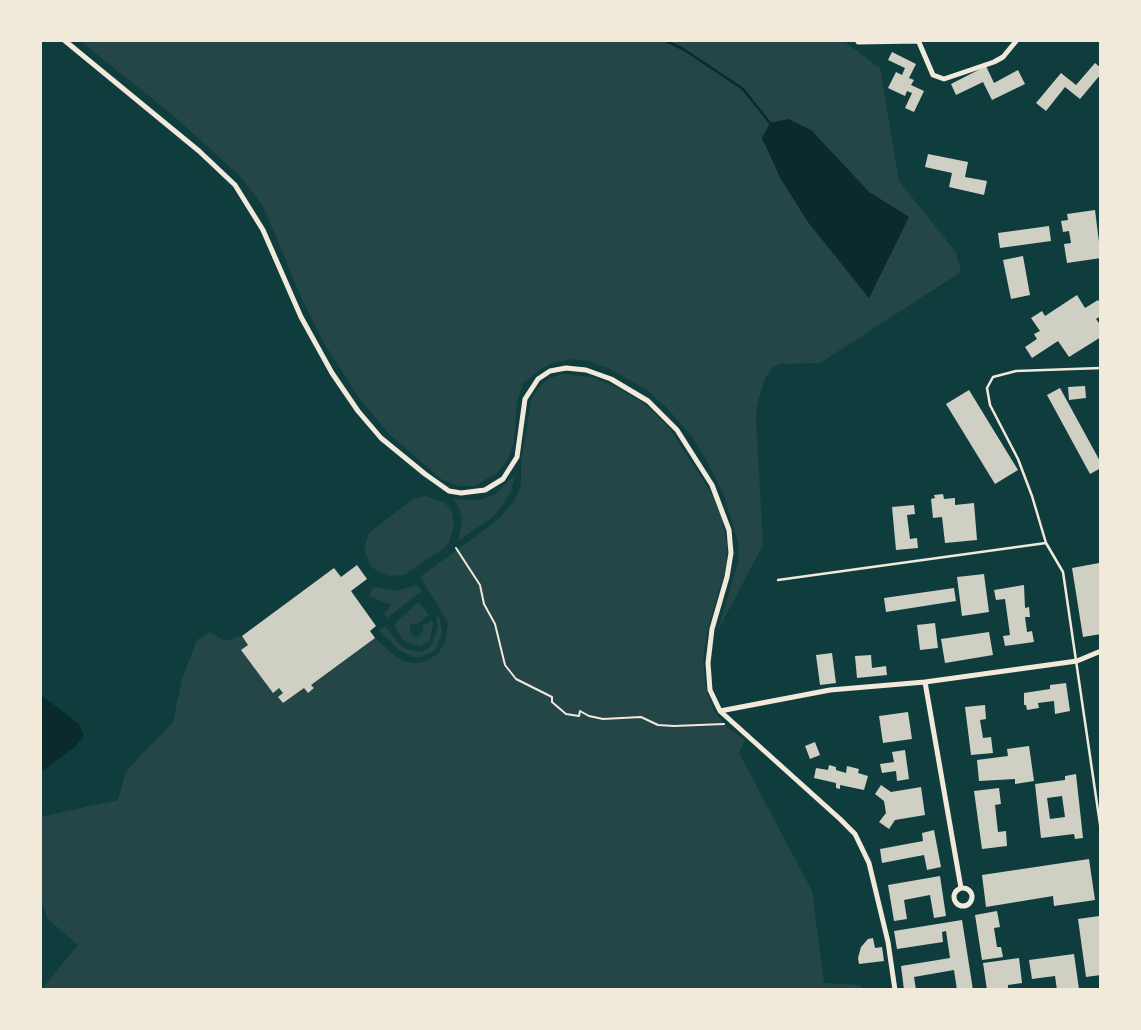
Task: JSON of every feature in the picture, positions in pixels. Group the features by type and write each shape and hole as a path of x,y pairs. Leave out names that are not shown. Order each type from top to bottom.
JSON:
{"street":[{"path":"64,40 200,151 235,185 263,230 307,328 332,373 358,411 381,438 449,491 473,493 485,490 503,479 517,457 525,398 538,379 550,371 566,368 586,370 611,379 660,411 694,455 716,495 729,530 731,553 727,578 712,629 708,676 710,690 720,710 733,723 855,834 869,863 888,942 895,990"},
{"path":"858,43 918,41 933,75 944,79 994,62 1003,57 1017,40"},
{"path":"720,710 830,690 925,682 1077,661 1101,651"},
{"path":"925,682 961,888"}],"lane":[{"path":"1101,369 1016,371 993,377 988,384 987,393 990,405 1018,459 1046,543 1063,572 1101,831"},
{"path":"778,580 1046,543"}],"path":[{"path":"456,548 480,585 484,604 495,624 505,665 516,678 532,689 552,697 552,702 566,714 579,716 580,711 603,719 641,717 658,725 674,726 733,723"}],"shaded area":[{"path":"79,40 842,40 880,68 899,181 956,252 961,272 820,363 780,364 772,368 765,378 757,405 756,420 763,545 718,630 739,560 738,542 724,496 708,463 690,434 666,407 648,391 610,369 589,361 573,359 552,363 523,384 517,402 514,442 508,459 498,472 475,486 459,486 441,479 388,433 357,395 324,343 301,297 263,206 240,176 175,117","holes":["788,119 811,130 869,192 908,217 869,298 808,222 781,179 762,138"]},
{"path":"788,119 811,130 869,192 909,217 869,298 808,222 781,179 762,138 770,123"},
{"path":"562,374 593,377 620,389 647,406 670,429 710,491 722,518 727,544 726,567 708,627 703,658 706,689 714,711 728,728 745,740 739,753 812,891 824,983 861,985 861,990 41,990 78,945 48,919 40,898 40,817 118,800 126,771 173,722 182,679 197,640 210,632 225,641 242,636 248,645 242,651 272,692 279,688 283,693 279,697 283,703 304,688 308,693 314,688 311,685 375,638 403,661 426,661 438,654 446,640 448,622 420,577 498,520 515,500 521,485 521,464 531,401 537,389 548,379"},
{"path":"516,474 510,493 498,511 458,541 462,520 459,507 453,499 479,500 494,495"},
{"path":"425,496 444,502 452,511 454,525 449,542 404,575 388,576 371,567 364,549 369,533 413,499"},
{"path":"417,585 422,591 387,618 384,614 391,605 369,596 373,587 395,591"},
{"path":"419,602 429,615 419,623 410,625 410,632 419,636 423,626 432,620 433,625 430,640 420,647 403,640 395,627 396,622"},
{"path":"439,616 442,632 437,646 434,651 421,657 413,657 399,650 379,630 385,626 399,644 406,649 421,652 433,642 438,627 436,618"},
{"path":"40,694 79,724 84,736 74,748 40,772"}],"building":[{"path":"892,52 916,64 909,78 914,80 911,85 924,91 914,112 905,108 912,93 907,91 905,96 888,88 896,72 902,75 905,68 888,60"},
{"path":"1095,63 1101,68 1101,74 1080,99 1065,87 1046,111 1036,103 1061,73 1076,85"},
{"path":"986,66 994,83 1018,70 1025,84 992,100 983,82 956,95 951,84"},
{"path":"928,154 968,162 965,177 987,181 984,195 949,187 952,173 925,167"},
{"path":"1095,210 1101,258 1067,263 1064,244 1071,243 1069,231 1063,232 1061,221 1068,220 1067,214"},
{"path":"1049,226 1051,241 1000,248 998,233"},
{"path":"1023,256 1030,295 1011,299 1003,260"},
{"path":"1077,295 1085,308 1098,300 1101,305 1101,316 1096,319 1101,326 1101,337 1069,357 1058,341 1032,358 1025,347 1037,339 1034,334 1040,331 1031,318 1042,311 1045,316"},
{"path":"1085,386 1086,398 1069,400 1068,387"},
{"path":"1060,388 1101,463 1101,468 1090,474 1047,395"},
{"path":"969,390 1018,470 995,484 946,404"},
{"path":"943,494 944,499 955,498 955,505 974,503 977,540 945,543 942,517 933,518 931,499 935,498 934,495"},
{"path":"914,505 915,514 907,515 910,539 917,538 918,548 896,550 892,507"},
{"path":"1099,563 1101,634 1083,637 1072,568"},
{"path":"357,565 367,579 351,591 376,626 370,631 375,638 311,685 314,688 308,693 304,688 283,703 278,697 283,693 279,688 273,693 241,650 248,645 242,636 334,568 341,577"},
{"path":"984,574 989,612 962,616 957,577"},
{"path":"1024,585 1025,608 1029,607 1030,617 1025,617 1027,632 1032,631 1034,642 1005,646 1003,636 1010,635 1005,599 996,600 994,590"},
{"path":"954,588 956,601 886,612 884,598"},
{"path":"935,623 938,648 920,650 917,625"},
{"path":"989,632 993,655 945,663 941,639"},
{"path":"832,653 836,683 820,685 816,655"},
{"path":"871,655 872,668 886,666 887,675 857,678 855,656"},
{"path":"1066,683 1070,711 1055,714 1054,701 1038,703 1039,708 1027,710 1024,693 1050,689 1050,685"},
{"path":"985,705 986,719 980,720 983,738 991,737 993,753 971,755 965,707"},
{"path":"908,712 912,739 883,743 879,716"},
{"path":"815,742 820,755 810,759 805,746"},
{"path":"1029,746 1034,781 1015,784 1015,779 979,781 977,760 1008,756 1007,749"},
{"path":"905,750 909,779 897,781 896,771 882,773 880,764 894,762 892,752"},
{"path":"829,765 846,773 847,766 859,769 858,773 868,776 864,790 840,785 840,789 836,788 836,783 814,778 816,768 828,770"},
{"path":"1076,774 1083,838 1075,839 1074,834 1041,838 1035,784 1065,780 1065,776","holes":["1062,796 1065,817 1050,819 1047,798"]},
{"path":"881,785 891,792 921,787 925,815 895,820 889,829 879,822 886,813 884,801 875,794"},
{"path":"999,788 1001,804 995,805 998,832 1006,831 1007,846 982,849 974,791"},
{"path":"934,830 941,867 927,870 924,855 882,863 880,849 923,841 922,833"},
{"path":"1089,859 1095,900 1054,906 1053,896 986,907 982,875"},
{"path":"940,876 946,916 934,918 930,895 904,900 907,919 894,921 888,885"},
{"path":"997,911 1000,927 994,928 997,947 1001,947 1003,957 982,960 975,915"},
{"path":"1099,916 1101,975 1086,977 1078,919"},
{"path":"962,920 973,990 957,990 954,970 914,977 916,990 904,990 901,966 950,958 946,931 942,932 943,942 897,949 894,931"},
{"path":"873,938 875,948 882,947 884,961 859,964 861,947 868,939"},
{"path":"1074,954 1079,989 1057,990 1055,976 1032,979 1029,960"},
{"path":"1019,958 1022,983 1008,985 1008,990 987,990 983,963"}],"waterway":[{"path":"664,40 683,49 743,89 770,123"}]}
